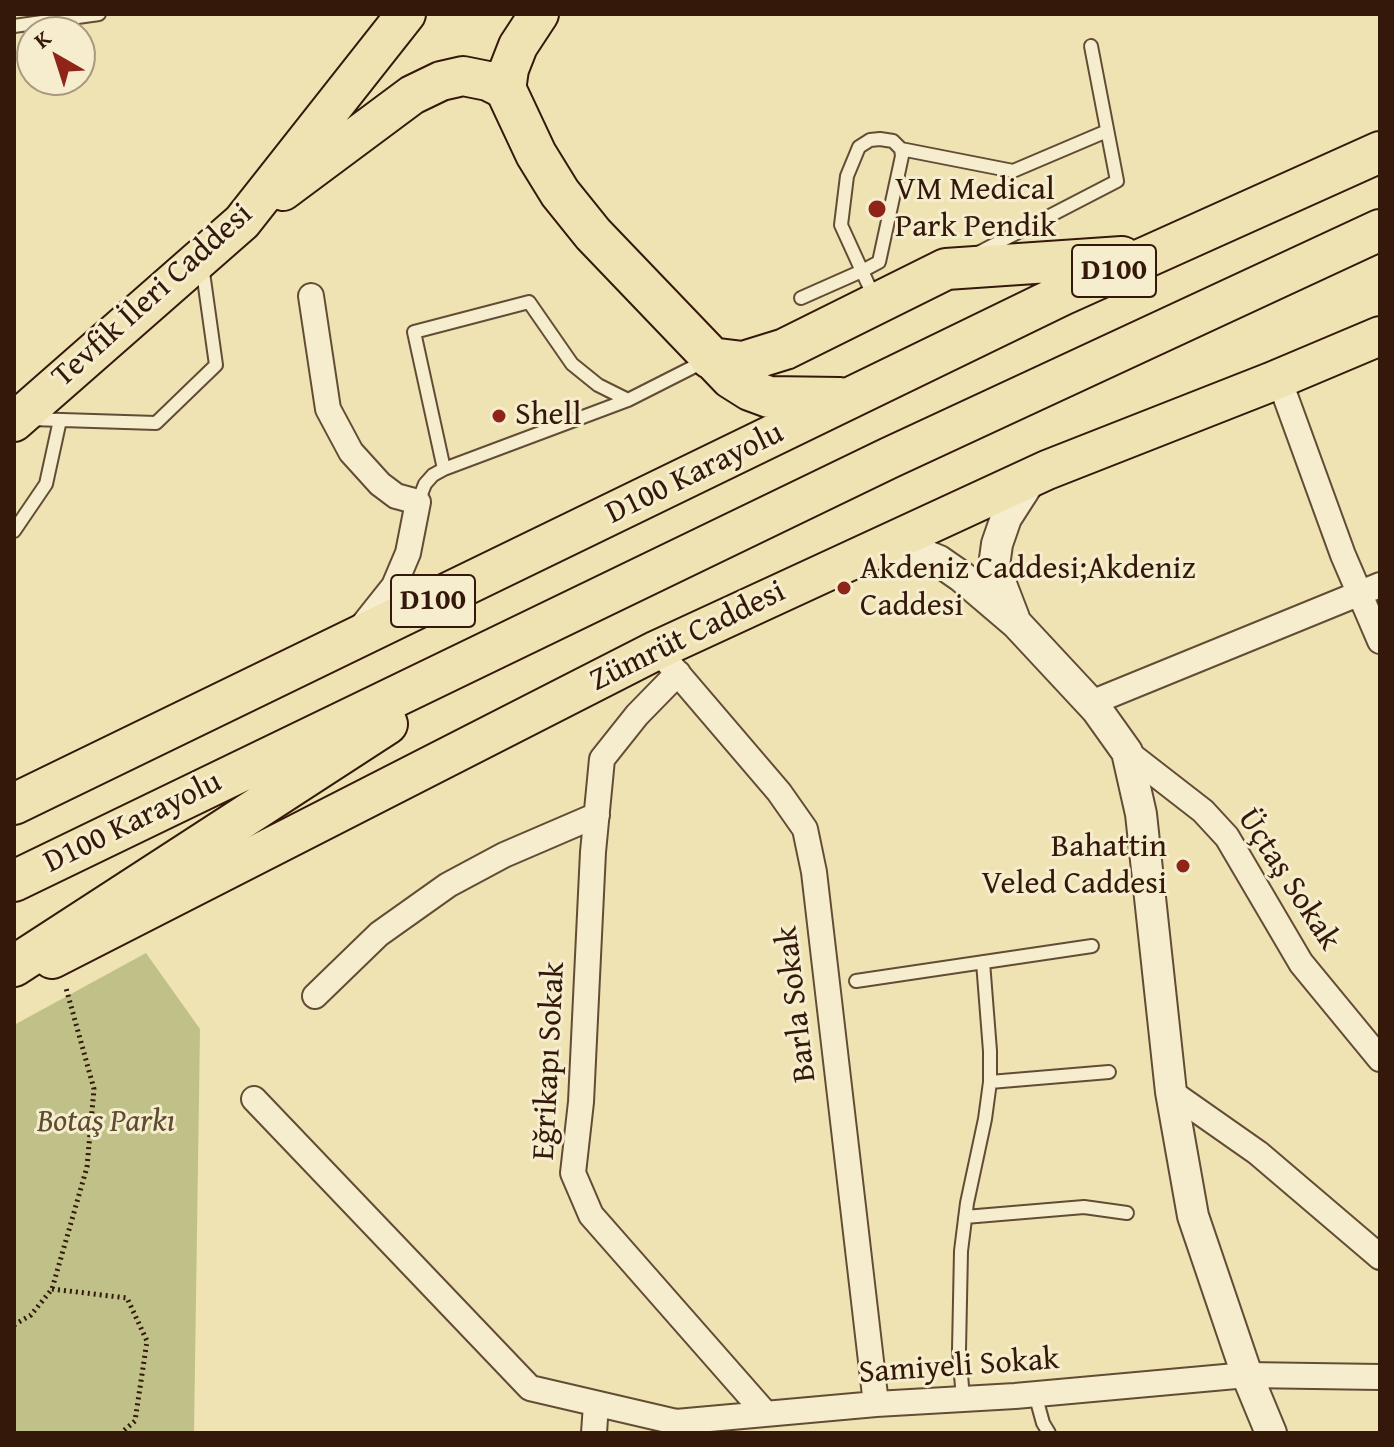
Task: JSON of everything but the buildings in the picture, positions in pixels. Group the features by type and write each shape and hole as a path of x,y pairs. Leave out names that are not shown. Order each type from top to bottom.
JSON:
{"highway":[{"path":"506,90 536,154 560,193 593,234 731,378 769,397 807,400 852,398"},
{"name":"D100 Karayolu","path":"14,804 1062,295 1380,152"},
{"name":"D100 Karayolu","path":"14,881 1091,363 1380,230"},
{"path":"710,358 743,362 785,349 870,287 946,269 1150,256"},
{"path":"14,966 542,625"}],"main road":[{"name":"Tevfik İleri Caddesi","path":"16,420 242,222 406,14"},
{"path":"506,14 527,14"},
{"path":"242,222 412,95 441,81 463,76 488,81 506,90 509,69 518,46 539,14"},
{"name":"Zümrüt Caddesi","path":"14,978 668,661 878,548 1033,476 1380,336"}],"street":[{"path":"311,296 328,409 351,452 380,484 396,496 418,502 408,553 394,586 350,641"},
{"path":"1279,379 1370,589 1380,641"},
{"path":"1016,623 994,566 997,544 1006,518 1033,476"},
{"path":"878,548 917,552 939,561 962,577 1016,623 1091,703 1127,752 1141,814 1171,1092 1193,1216 1247,1375 1271,1433"},
{"path":"1091,703 1370,589"},
{"name":"Eğrikapı Sokak","path":"668,661 637,715 602,759 581,1102 573,1173 591,1215 765,1413"},
{"name":"Barla Sokak","path":"668,661 779,792 805,829 814,872 876,1404"},
{"name":"Üçtaş Sokak","path":"1127,752 1203,811 1227,837 1301,963 1380,1059"},
{"path":"315,996 379,934 448,885 504,855 597,815"},
{"path":"1171,1092 1258,1153 1380,1257"},
{"name":"Samiyeli Sokak","path":"254,1099 530,1388 676,1422 1247,1375 1380,1377"},
{"path":"594,1433 596,1404"}],"lane":[{"path":"14,26 99,14"},
{"path":"946,269 1117,181 1091,46"},
{"path":"870,287 841,225 847,176 859,147 870,140 893,141 901,149 1013,171 1107,131"},
{"path":"870,287 879,262 901,149"},
{"path":"16,420 156,423 216,365 201,258"},
{"path":"801,298 870,287"},
{"path":"444,469 414,332 529,302 572,364 598,385 628,400"},
{"path":"418,502 425,484 444,469 628,400 710,358"},
{"path":"14,531 46,484 60,420"},
{"path":"856,981 1092,946"},
{"path":"963,1399 958,1300 965,1217 990,1082 983,962"},
{"path":"990,1082 1109,1072"},
{"path":"965,1217 1084,1207 1127,1213"},
{"path":"1035,1394 1049,1433"}],"path":[{"path":"14,1325 31,1315 52,1289 87,1167 94,1089 57,956"},
{"path":"52,1289 127,1298 147,1341 135,1421 121,1433"}],"green space":[{"name":"Botaş Parkı","path":"146,953 200,1029 194,1433 14,1433 14,1025"}],"place":[{"name":"VM Medical Park Pendik","path":"877,209"},
{"name":"Shell","path":"499,416"},
{"name":"Akdeniz Caddesi;Akdeni̇z Caddesi̇","path":"844,588"},
{"name":"Bahattin Veled Caddesi","path":"1183,866"}]}
